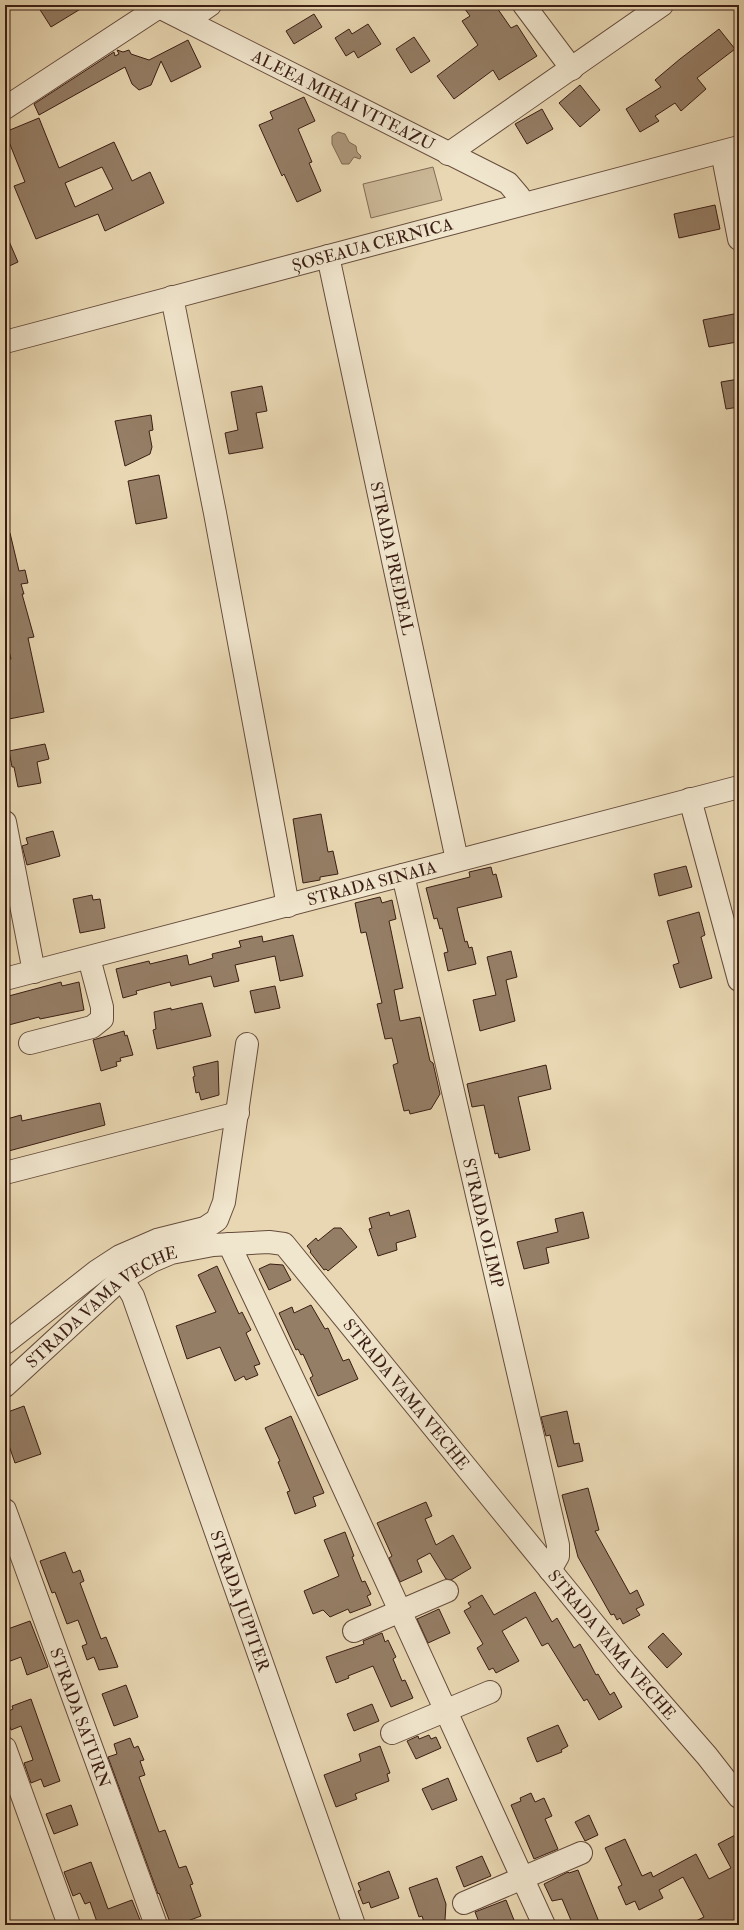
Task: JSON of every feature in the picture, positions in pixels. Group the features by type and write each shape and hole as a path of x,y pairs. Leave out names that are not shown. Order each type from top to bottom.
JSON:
{"street":[{"path":"188,21 210,5"},
{"path":"524,5 572,69"},
{"path":"448,154 662,5"},
{"path":"5,108 157,6"},
{"name":"ALEEA MIHAI VITEAZU","path":"157,6 508,183 519,196 522,204"},
{"path":"730,149 739,239"},
{"name":"ȘOSEAUA CERNICA","path":"5,342 730,149"},
{"name":"STRADA PREDEAL","path":"328,256 457,860"},
{"path":"172,297 215,513 288,906"},
{"name":"STRADA SINAIA","path":"5,979 739,787"},
{"path":"690,799 739,980"},
{"path":"5,822 34,972"},
{"name":"STRADA OLIMP","path":"403,875 558,1545 558,1556 550,1570"},
{"path":"30,1043 92,1027 102,1019 102,1007 89,958"},
{"path":"5,1343 97,1271 120,1256 168,1237 205,1228 217,1220 224,1202 247,1044"},
{"path":"5,1173 238,1113"},
{"name":"STRADA VAMA VECHE","path":"5,1386 120,1280 152,1261 171,1254 213,1245 276,1242 284,1244 626,1663 707,1756 739,1797"},
{"path":"229,1244 312,1418 544,1925"},
{"name":"STRADA JUPITER","path":"120,1280 133,1296 354,1925"},
{"name":"STRADA SATURN","path":"5,1510 156,1925"},
{"path":"354,1631 447,1591"},
{"path":"392,1733 490,1692"},
{"path":"5,1748 69,1925"},
{"path":"464,1903 581,1853"}],"shaded area":[{"path":"338,132 345,134 349,142 356,146 357,152 361,156 360,159 354,157 349,164 342,164 332,144 332,136"},
{"path":"433,167 442,200 371,218 363,184"}],"building":[{"path":"37,5 87,5 51,27"},
{"path":"462,5 495,5 511,28 517,25 537,56 499,80 493,70 454,99 437,76 478,45 462,21 470,16"},
{"path":"314,14 322,27 294,44 286,31"},
{"path":"368,24 381,44 358,58 354,51 346,56 335,38 349,29 352,34"},
{"path":"719,29 735,49 697,78 706,89 681,111 675,103 655,116 659,121 640,132 626,109 661,87 655,80"},
{"path":"414,37 430,61 411,73 396,49"},
{"path":"188,40 201,67 171,82 161,61 151,85 139,90 132,84 125,67 39,115 34,104 114,52 115,56 119,54 117,50 123,52 129,50 131,54 149,60"},
{"path":"580,85 600,110 580,127 559,103"},
{"path":"304,97 315,121 298,129 312,162 309,163 321,191 297,202 284,174 282,176 259,125 273,119 270,112"},
{"path":"542,109 553,129 527,144 515,124"},
{"path":"39,118 59,168 114,142 132,181 150,172 164,203 105,231 98,214 36,239 14,186 25,182 5,132","holes":["102,167 113,189 75,207 65,183"]},
{"path":"715,205 720,229 679,238 674,214"},
{"path":"5,232 18,262 5,268"},
{"path":"739,313 739,330 735,331 737,342 709,347 703,320"},
{"path":"739,379 739,407 726,409 721,382"},
{"path":"262,386 267,411 256,413 263,448 229,454 225,433 238,430 231,392"},
{"path":"151,415 153,430 149,431 152,447 150,454 125,466 115,421"},
{"path":"159,475 167,518 136,524 128,481"},
{"path":"10,533 19,571 25,570 28,583 21,584 24,594 22,594 34,637 28,638 44,712 9,719 5,700 5,660 11,659 5,636 5,534"},
{"path":"45,744 49,759 37,762 41,783 18,787 9,751"},
{"path":"321,814 328,852 333,851 338,874 320,877 320,880 303,883 293,819"},
{"path":"53,831 60,856 27,865 22,846 28,844 26,838"},
{"path":"686,866 692,887 659,896 654,874"},
{"path":"491,867 493,875 496,874 502,897 457,908 465,942 467,941 469,948 472,947 476,964 448,971 444,953 448,952 442,928 440,929 437,918 434,919 426,888 470,877 469,872"},
{"path":"92,895 93,900 100,899 105,928 80,933 73,899"},
{"path":"380,897 382,903 392,900 396,919 389,921 403,988 394,990 400,1021 420,1017 430,1061 433,1063 440,1094 431,1109 410,1114 409,1110 404,1111 393,1065 398,1063 392,1038 385,1039 377,1004 382,1003 366,932 361,933 355,903"},
{"path":"699,912 705,935 701,937 712,978 680,988 673,965 679,963 667,921"},
{"path":"293,935 303,976 280,981 275,956 235,965 239,981 214,987 211,976 171,986 170,982 136,991 137,994 123,998 116,969 149,961 150,964 187,955 189,965 213,958 212,954 241,947 239,941 262,936 263,942"},
{"path":"511,951 517,977 506,980 515,1021 480,1031 473,1000 496,995 487,957"},
{"path":"61,982 62,986 79,982 84,1010 40,1019 39,1017 5,1026 5,997"},
{"path":"275,986 280,1008 255,1013 250,991"},
{"path":"202,1003 211,1036 157,1049 153,1030 156,1029 154,1012"},
{"path":"124,1031 125,1036 127,1035 133,1055 120,1058 121,1061 116,1062 117,1066 101,1071 93,1040"},
{"path":"218,1061 219,1095 201,1100 199,1092 196,1093 193,1067"},
{"path":"546,1065 551,1089 518,1097 530,1150 499,1158 498,1153 495,1154 484,1105 472,1107 467,1084"},
{"path":"100,1103 105,1125 5,1152 5,1124 8,1123 7,1119 21,1115 22,1121"},
{"path":"409,1210 416,1237 396,1243 397,1250 378,1256 369,1229 372,1228 369,1218 389,1212 390,1216"},
{"path":"583,1212 589,1238 546,1248 549,1263 524,1269 517,1242 558,1232 555,1219"},
{"path":"334,1228 341,1228 357,1247 328,1271 326,1269 324,1270 307,1246 316,1238 318,1241"},
{"path":"270,1264 283,1265 291,1280 269,1290 259,1269"},
{"path":"217,1266 239,1314 242,1312 251,1330 246,1333 260,1364 254,1366 258,1375 246,1380 244,1376 235,1381 220,1347 187,1359 176,1326 216,1312 198,1275"},
{"path":"311,1305 325,1329 328,1328 343,1361 349,1359 358,1379 318,1396 310,1378 313,1376 303,1354 301,1355 298,1349 296,1350 279,1313 292,1307 294,1313"},
{"path":"24,1406 41,1454 15,1463 5,1434 5,1413"},
{"path":"567,1411 574,1444 579,1443 583,1461 558,1467 550,1435 546,1436 541,1417"},
{"path":"291,1416 324,1493 313,1497 316,1506 295,1514 287,1492 290,1491 278,1462 280,1461 265,1428"},
{"path":"588,1488 599,1530 595,1531 630,1594 637,1590 644,1605 636,1609 640,1615 623,1624 620,1618 617,1620 614,1614 611,1615 578,1557 562,1495"},
{"path":"426,1502 432,1516 425,1519 436,1545 453,1535 471,1568 451,1580 446,1579 430,1553 417,1560 422,1572 400,1582 389,1558 392,1556 377,1523"},
{"path":"345,1532 354,1556 352,1557 362,1582 365,1581 371,1594 367,1596 371,1605 350,1613 348,1609 330,1617 323,1610 313,1614 304,1591 339,1576 324,1540"},
{"path":"65,1552 73,1573 80,1570 84,1581 80,1583 101,1639 106,1637 118,1667 99,1670 94,1657 87,1660 82,1646 87,1644 78,1620 67,1624 55,1592 52,1593 40,1561"},
{"path":"535,1592 552,1622 557,1618 574,1648 580,1644 596,1675 598,1674 610,1695 614,1692 622,1707 599,1720 587,1699 584,1701 548,1643 542,1646 526,1617 502,1631 519,1661 496,1673 493,1668 489,1670 477,1648 483,1644 464,1611 471,1607 468,1603 482,1595 494,1615"},
{"path":"439,1609 450,1633 428,1643 417,1619"},
{"path":"30,1621 48,1667 27,1675 21,1657 5,1663 5,1630"},
{"path":"382,1633 385,1642 388,1640 396,1657 393,1659 402,1681 405,1680 413,1698 391,1707 373,1666 348,1676 349,1678 336,1683 326,1657 364,1644 363,1641"},
{"path":"663,1633 682,1654 667,1668 648,1647"},
{"path":"126,1685 138,1717 114,1726 102,1694"},
{"path":"31,1699 60,1781 44,1787 41,1779 31,1783 24,1763 33,1760 21,1726 11,1730 5,1713 13,1709 12,1706"},
{"path":"372,1704 379,1721 354,1731 347,1714"},
{"path":"558,1725 568,1746 561,1750 562,1752 537,1762 527,1738"},
{"path":"429,1735 431,1739 436,1737 441,1748 416,1759 407,1741 418,1736 419,1739"},
{"path":"130,1738 134,1748 138,1746 144,1760 140,1761 145,1775 139,1777 159,1832 165,1830 179,1868 186,1866 193,1884 190,1885 201,1916 177,1925 171,1925 159,1893 158,1894 108,1757 117,1754 114,1744"},
{"path":"380,1746 390,1773 387,1774 389,1781 355,1794 357,1799 336,1807 324,1775 361,1761 359,1754"},
{"path":"448,1778 457,1800 432,1810 422,1789"},
{"path":"531,1793 535,1802 544,1798 552,1816 545,1819 558,1849 534,1859 511,1805 521,1801 520,1798"},
{"path":"71,1805 78,1825 54,1834 46,1814"},
{"path":"589,1815 598,1835 585,1841 575,1822"},
{"path":"739,1833 739,1925 688,1925 704,1917 683,1877 659,1890 663,1898 639,1910 635,1901 626,1905 618,1887 622,1885 605,1848 625,1839 642,1876 651,1872 653,1877 696,1854 709,1879 731,1868 718,1844"},
{"path":"482,1856 491,1876 464,1887 456,1867"},
{"path":"91,1862 108,1909 132,1900 142,1925 98,1925 90,1902 85,1904 80,1893 73,1896 64,1872"},
{"path":"578,1870 599,1922 592,1925 573,1925 562,1899 552,1901 544,1884 568,1872"},
{"path":"389,1871 399,1898 371,1908 369,1902 363,1904 358,1891 361,1890 358,1883"},
{"path":"437,1878 446,1904 445,1920 425,1925 422,1916 419,1917 409,1888"},
{"path":"506,1900 514,1920 502,1925 480,1925 475,1912"}]}
